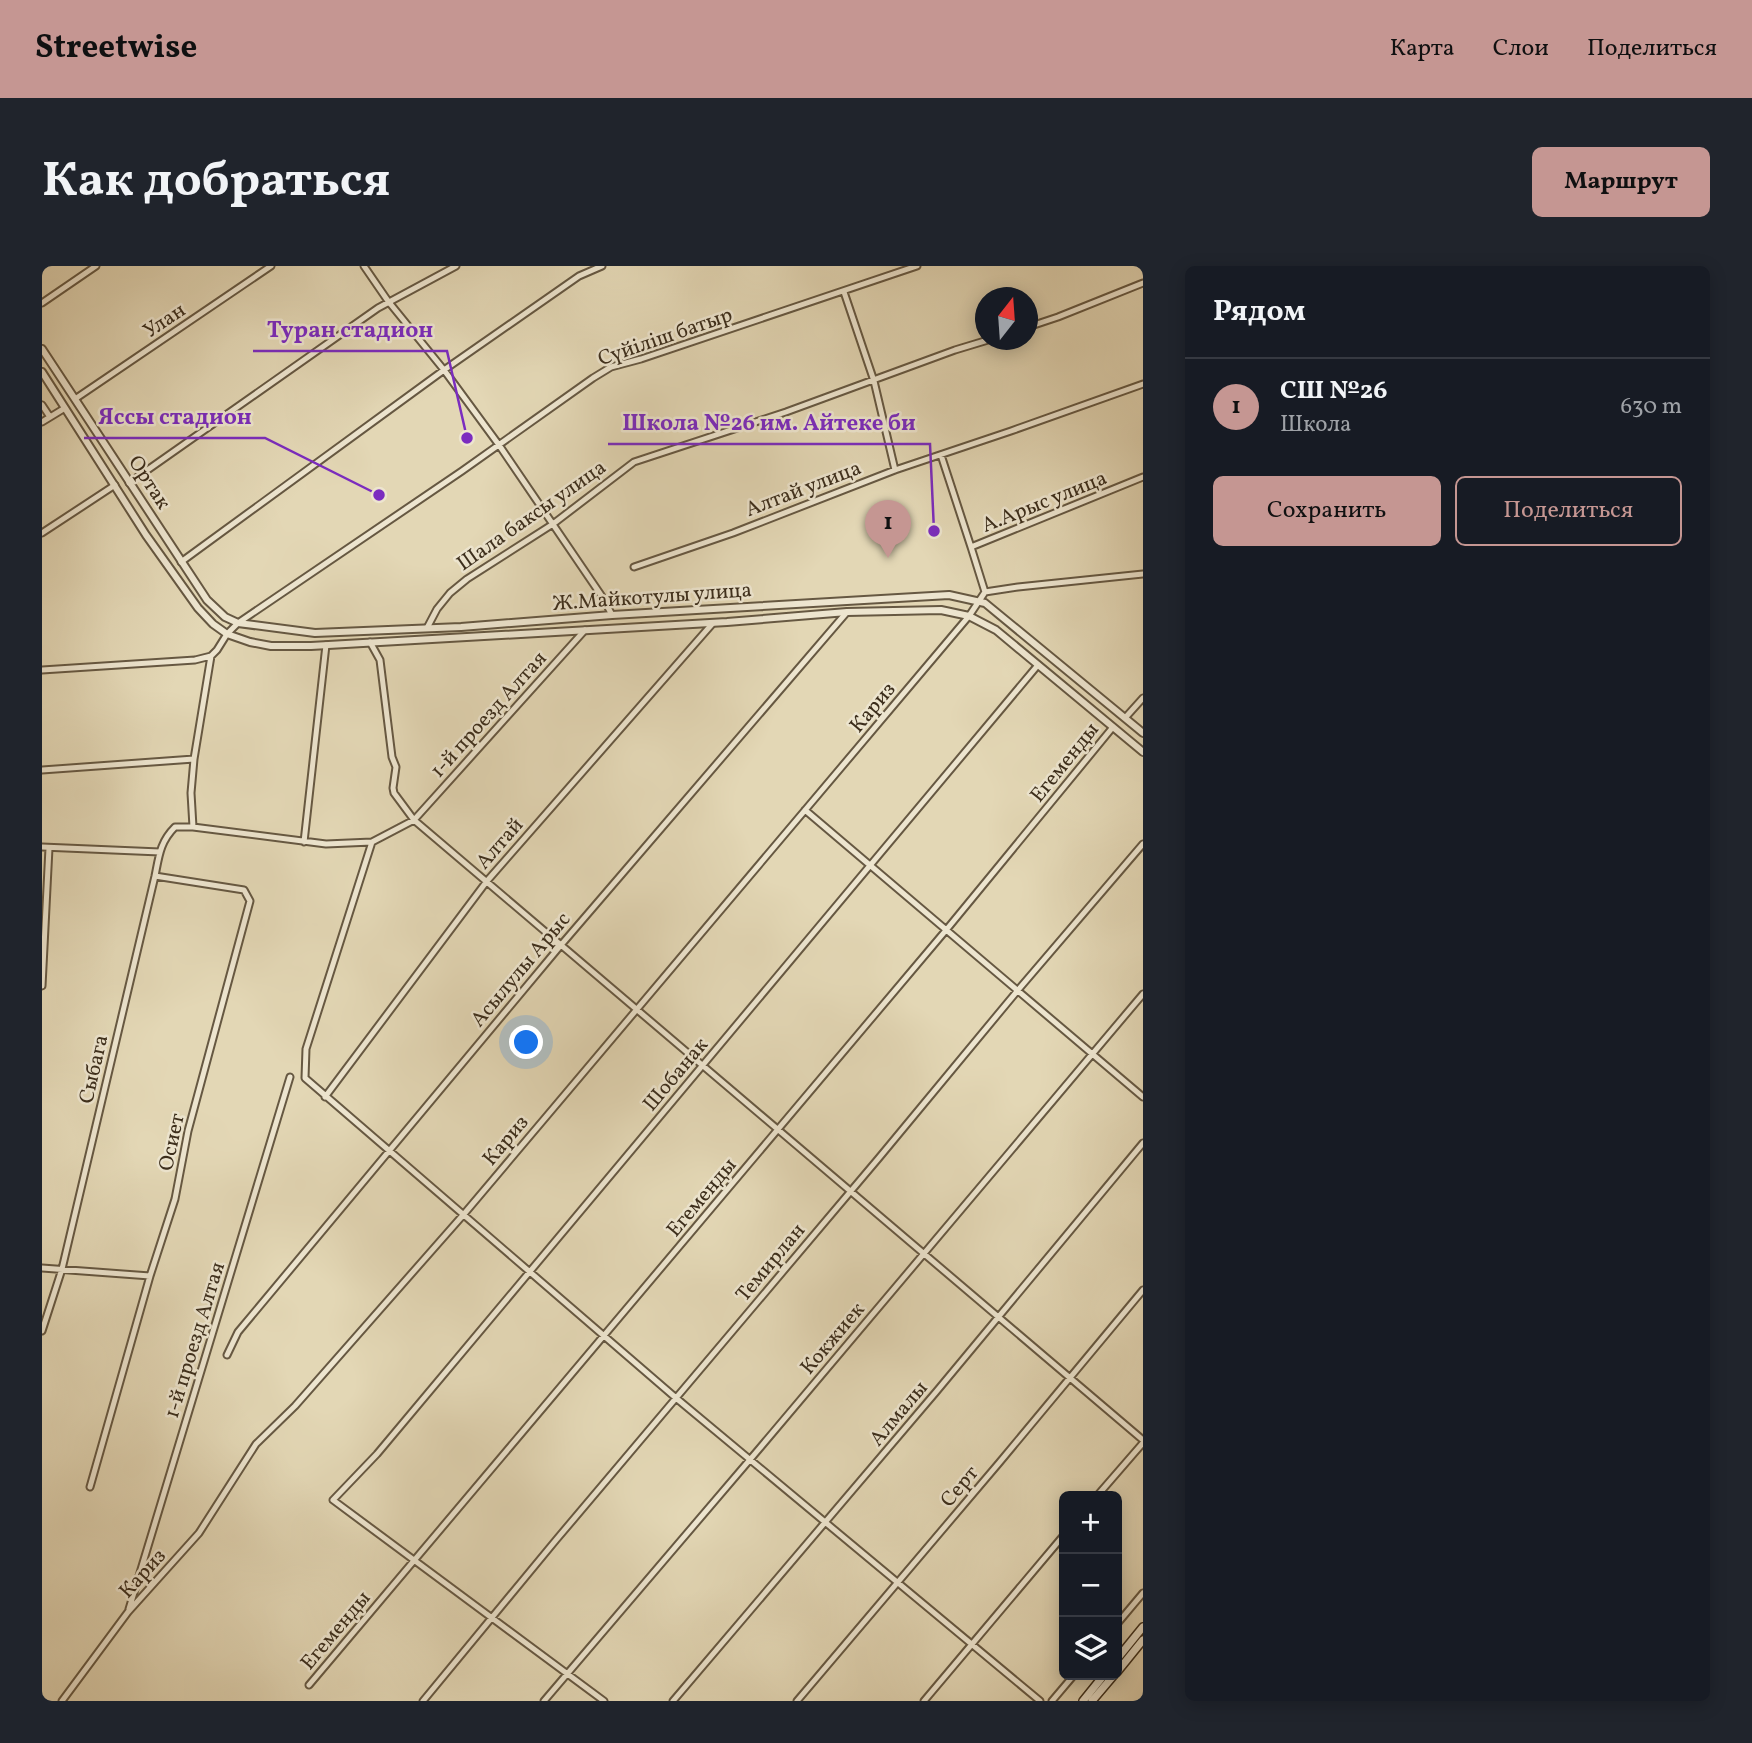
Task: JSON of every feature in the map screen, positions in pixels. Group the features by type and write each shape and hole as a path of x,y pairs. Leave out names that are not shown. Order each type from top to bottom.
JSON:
{"main road":[{"path":"1122,1653 1143,1627"},
{"path":"1122,1665 1143,1640"},
{"path":"1083,1701 1100,1680"},
{"path":"1092,1701 1109,1680"}],"street":[{"path":"42,303 96,266"},
{"name":"Улан","path":"75,399 271,266"},
{"path":"364,266 499,445 612,615"},
{"path":"129,483 388,301 456,266"},
{"path":"181,562 444,370 579,276 602,266"},
{"name":"Сүйіліш батыр","path":"211,656 238,623 611,367 917,266"},
{"path":"1038,323 1143,283"},
{"path":"844,292 874,381 895,470"},
{"name":"Шала баксы улица","path":"427,628 443,601 467,579 553,524 634,462 975,344"},
{"name":"Ортак","path":"42,349 207,600 225,617 238,623"},
{"name":"Ортак","path":"42,372 146,535 198,608 227,634"},
{"name":"Алтай улица","path":"634,567 733,533 895,470 1143,384"},
{"path":"42,405 50,417"},
{"path":"42,422 65,408"},
{"path":"941,455 971,547"},
{"name":"А.Арыс улица","path":"985,592 971,547 1143,477"},
{"path":"42,533 115,485"},
{"path":"980,602 985,592 1143,574"},
{"name":"Ж.Майкотулы улица","path":"238,623 315,633 949,595 985,603 1143,733"},
{"name":"Кариз","path":"62,1701 128,1612 199,1533 256,1444 295,1406 464,1214 980,602"},
{"name":"Ж.Майкотулы улица","path":"227,634 271,646 326,645 713,623 847,612 941,610 969,616 996,630 1143,752"},
{"name":"Асылулы Арыс","path":"227,1355 238,1332 388,1151 847,612"},
{"path":"526,622 526,634"},
{"name":"Алтай","path":"324,1097 487,881 713,623"},
{"name":"1-й проезд Алтая","path":"414,820 585,630"},
{"path":"370,642 380,660 392,757 396,767 394,793 414,820 1143,1441 1101,1491"},
{"path":"304,842 326,645"},
{"path":"42,670 195,660 211,656 194,759 191,793 193,827"},
{"name":"Шобанак","path":"415,1559 333,1500 377,1454 1038,665"},
{"name":"Егеменды","path":"1125,718 1143,698"},
{"name":"Егеменды","path":"309,1685 947,929 1113,727"},
{"path":"42,770 194,759"},
{"path":"805,810 1143,1097"},
{"path":"42,986 46,847 160,852 166,836 175,827 326,844 372,842 414,820"},
{"path":"372,842 306,1049 305,1078 676,1398 1040,1701"},
{"name":"Темирлан","path":"423,1701 1143,844"},
{"name":"Сыбага","path":"42,1331 62,1269 160,852"},
{"name":"Осиет","path":"90,1487 150,1276 175,1199 188,1131 250,901 244,890 155,876"},
{"name":"Кокжиек","path":"544,1701 1143,995"},
{"name":"1-й проезд Алтая","path":"128,1612 290,1077"},
{"name":"Алмалы","path":"673,1701 1143,1143"},
{"path":"42,1268 150,1276"},
{"name":"Серт","path":"797,1701 1143,1290"},
{"path":"924,1701 1059,1541"},
{"path":"415,1559 604,1701"},
{"path":"1122,1618 1143,1593"},
{"path":"1052,1701 1070,1680"}],"place":[{"name":"Туран стадион","path":"467,438"},
{"name":"Яссы стадион","path":"379,495"},
{"name":"Школа №26 им. Айтеке би","path":"934,531"},
{"name":"СШ №26","path":"888,558"}]}
